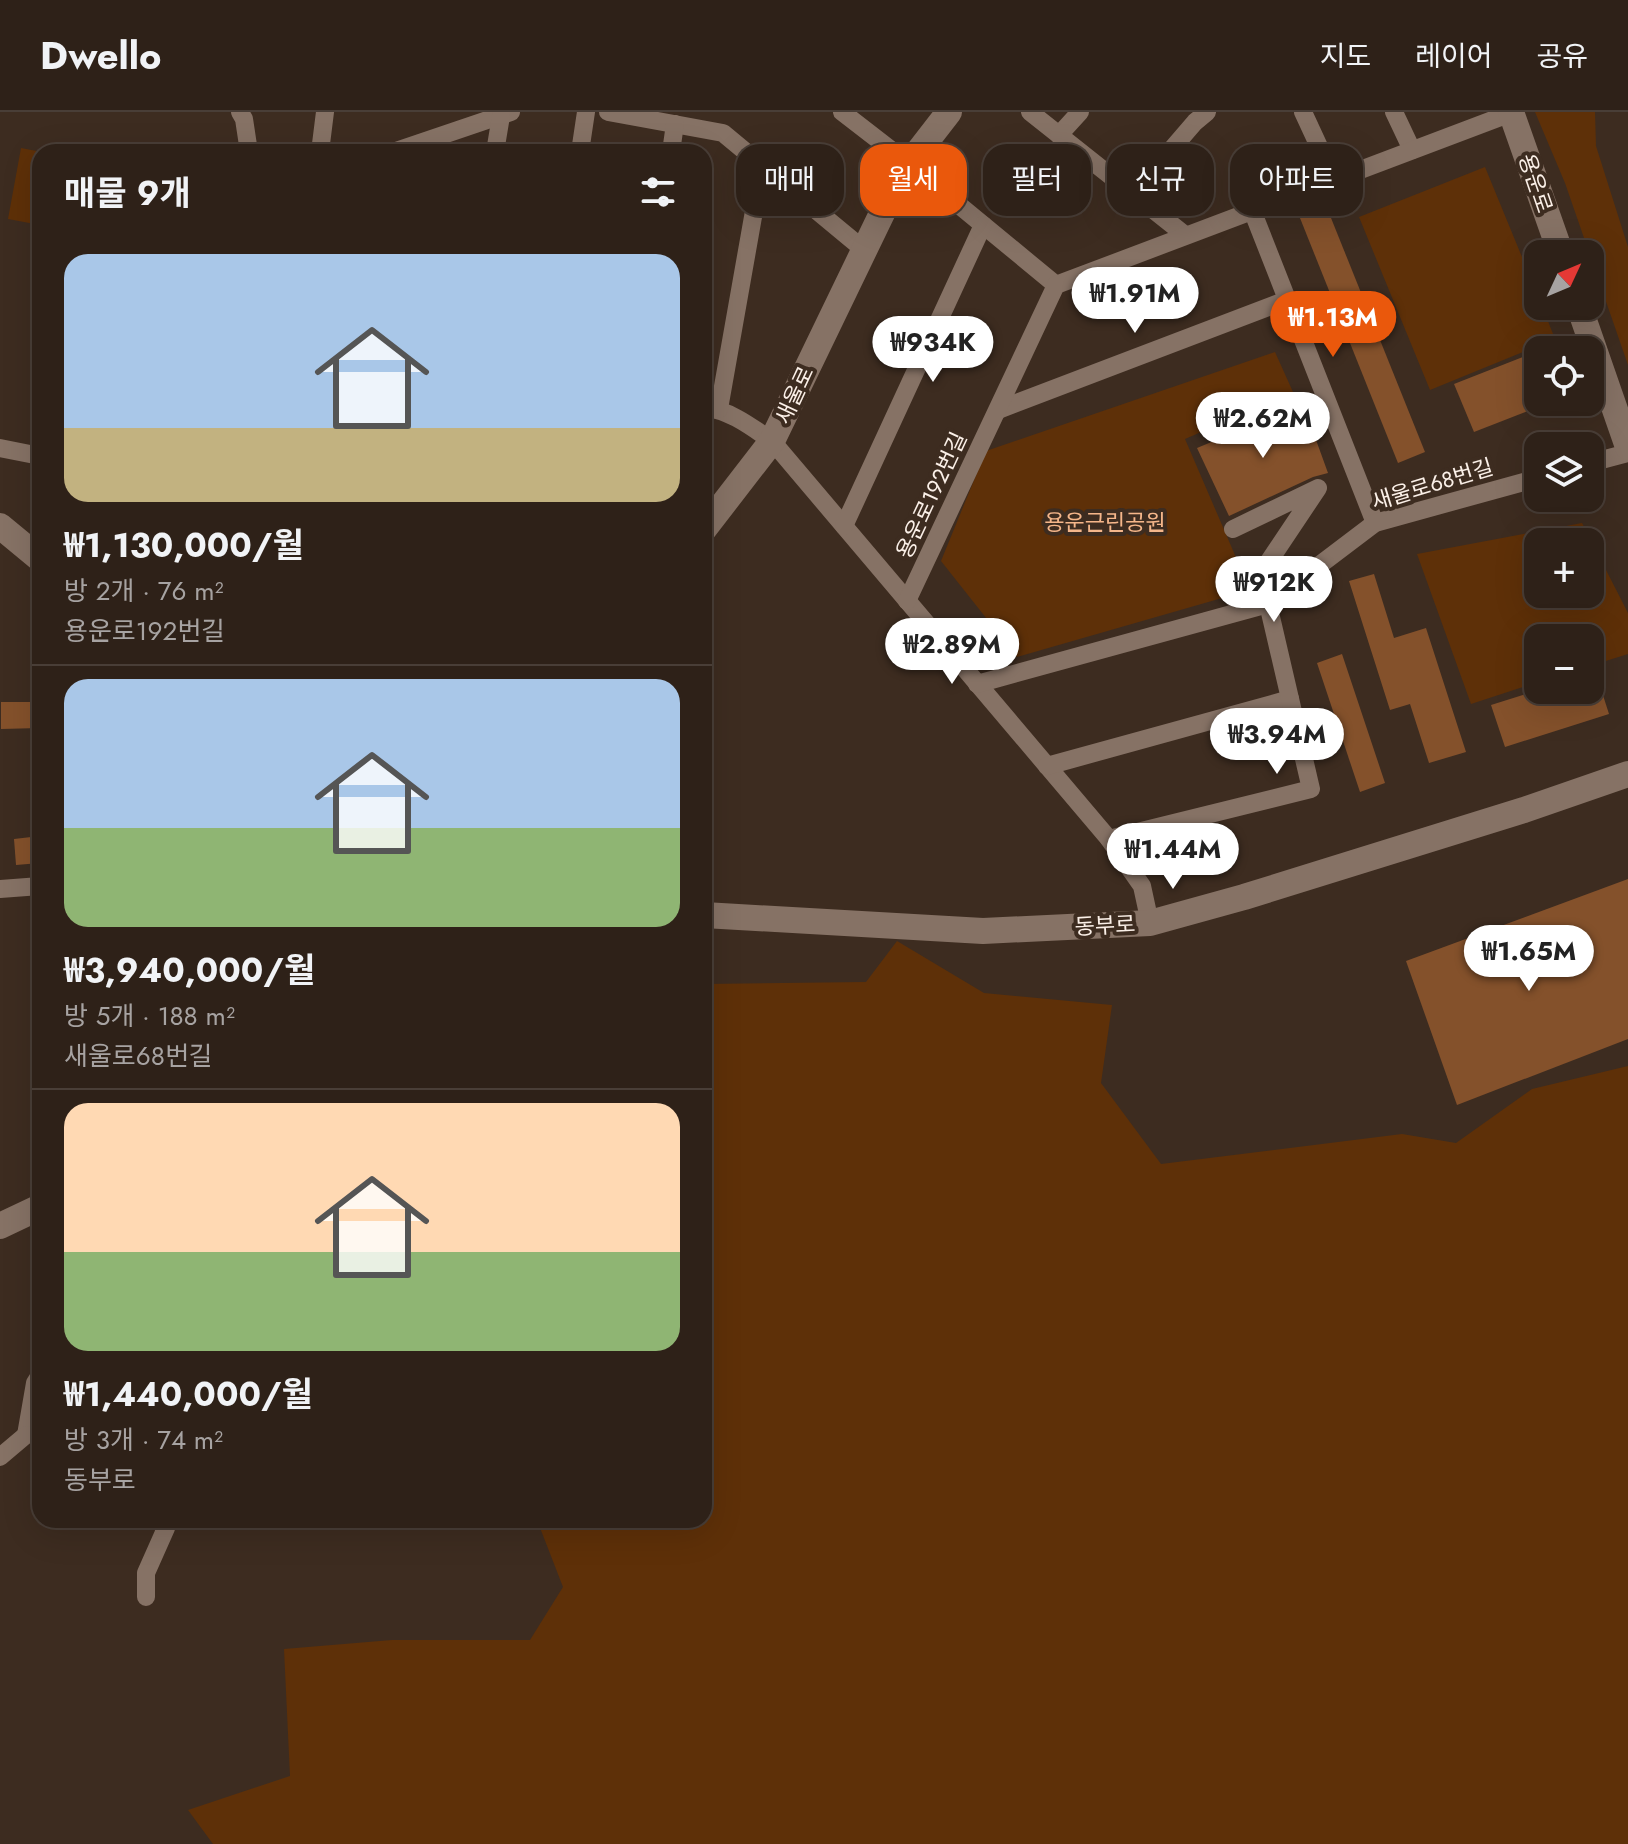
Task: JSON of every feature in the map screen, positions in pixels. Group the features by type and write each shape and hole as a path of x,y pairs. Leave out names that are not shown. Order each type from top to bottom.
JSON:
{"main road":[{"name":"새울로","path":"923,144 949,112"},
{"name":"용운로","path":"1511,113 1556,240"},
{"name":"새울로","path":"712,519 772,441 880,216"},
{"path":"1584,320 1628,450"},
{"path":"0,526 32,552"},
{"name":"동부로","path":"712,915 983,931 1150,923 1524,810 1628,774"},
{"path":"0,1226 32,1211"}],"street":[{"path":"240,112 248,144"},
{"path":"321,144 325,112"},
{"path":"581,144 586,112"},
{"path":"608,112 723,133 736,144"},
{"path":"842,112 883,144"},
{"path":"1030,112 1107,173"},
{"path":"1059,135 1080,112"},
{"path":"1176,144 1207,112"},
{"path":"1303,112 1318,144"},
{"path":"1394,112 1412,150"},
{"path":"1363,168 1511,113"},
{"path":"422,144 506,114"},
{"path":"497,144 506,114"},
{"path":"672,144 675,124"},
{"path":"967,212 1056,285 1236,216"},
{"path":"752,216 712,408 739,418 772,441 1109,839 1142,886 1150,923"},
{"path":"823,216 863,249"},
{"path":"1161,216 1185,235"},
{"path":"1254,216 1375,523"},
{"path":"844,526 983,225"},
{"name":"용운로192번길","path":"907,601 1056,285"},
{"path":"998,410 1287,300"},
{"path":"0,448 32,454"},
{"path":"1604,458 1628,450"},
{"name":"새울로68번길","path":"977,684 1268,604 1375,523 1524,482"},
{"path":"1233,529 1318,488 1235,612"},
{"path":"1109,839 1311,789 1268,604"},
{"path":"1047,766 1290,699"},
{"path":"0,889 32,887"},
{"path":"0,1457 32,1438"},
{"path":"146,1597 146,1573 166,1528"}],"green space":[{"path":"1535,112 1595,112 1596,146 1628,247 1628,365 1604,296 1604,240 1585,240"},
{"path":"21,148 32,150 32,224 8,219"},
{"path":"1485,167 1524,262 1524,320 1548,320 1554,336 1524,336 1524,352 1430,390 1359,217"},
{"name":"용운근린공원","path":"1275,352 1293,392 1185,439 1250,590 1017,657 941,561 986,451"},
{"path":"1582,523 1585,528 1555,528"},
{"path":"1524,534 1524,608 1604,608 1604,566 1628,613 1628,654 1604,662 1604,624 1524,624 1524,687 1471,704 1417,554"},
{"path":"897,941 984,993 1112,1005 1101,1083 1161,1164 1402,1134 1456,1143 1532,1089 1628,1066 1628,1844 213,1844 188,1810 290,1776 284,1649 392,1640 530,1640 563,1587 540,1528 712,1528 712,984 866,982"}],"building":[{"path":"1330,216 1425,452 1398,463 1300,218"},
{"path":"1524,356 1524,412 1474,432 1454,384"},
{"path":"1303,404 1328,473 1229,516 1197,448"},
{"path":"1374,574 1394,638 1426,628 1466,752 1429,763 1410,704 1390,710 1349,581"},
{"path":"1342,654 1385,783 1360,792 1317,663"},
{"path":"1524,695 1524,704 1604,704 1604,698 1609,714 1505,747 1491,705"},
{"path":"1,702 32,702 32,728 1,729"},
{"path":"32,837 32,864 16,865 14,839"},
{"path":"1628,879 1628,1039 1457,1105 1406,961"}]}
